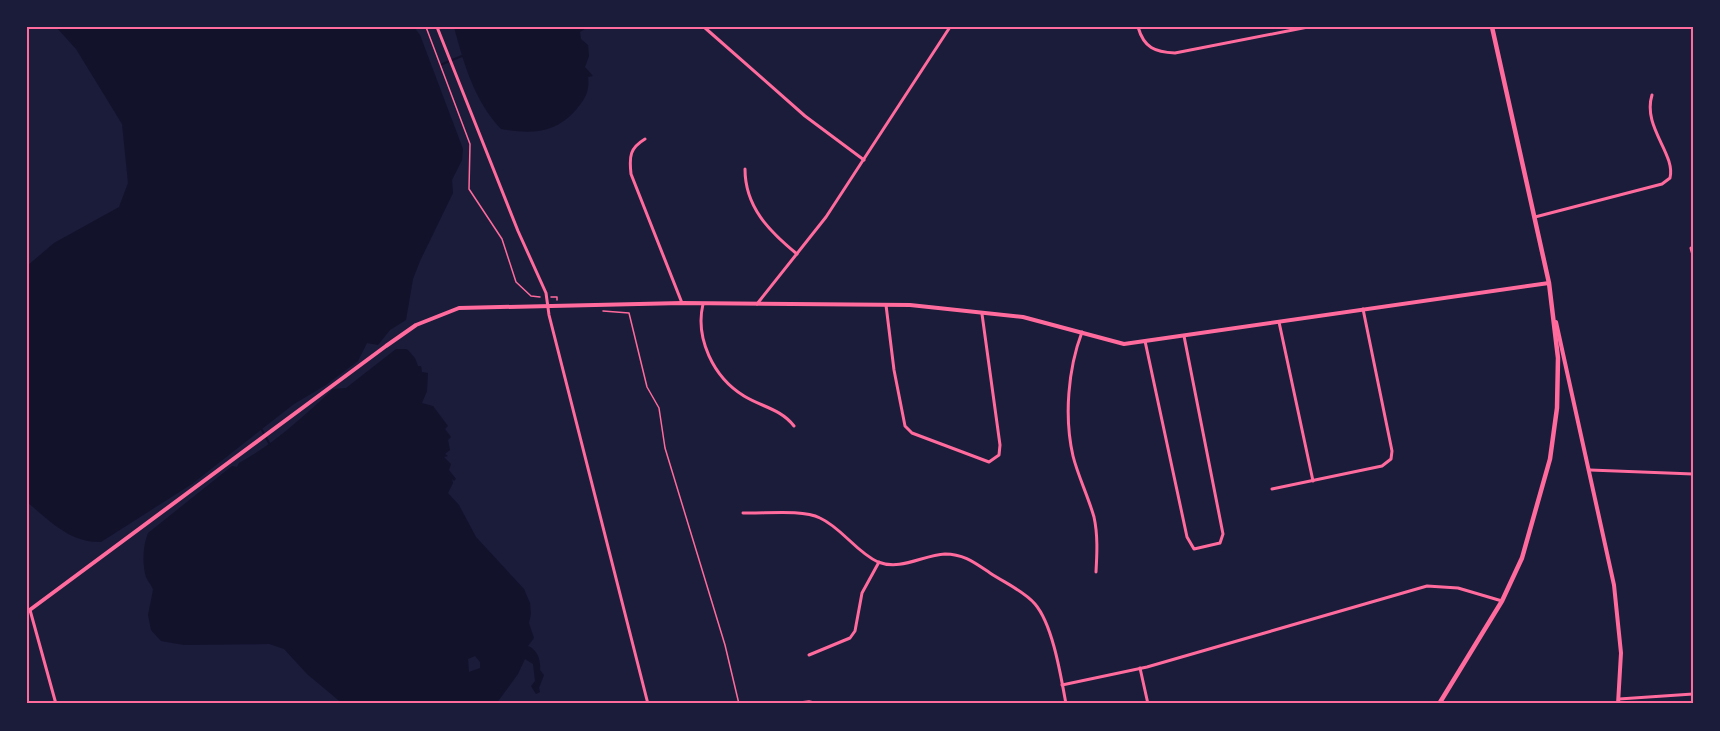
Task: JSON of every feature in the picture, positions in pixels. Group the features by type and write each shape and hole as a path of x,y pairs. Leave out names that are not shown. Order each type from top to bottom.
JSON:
{"main road":[{"path":"1439,704 1502,601 1527,543 1550,459 1557,408 1558,358 1555,318 1492,27"}],"street":[{"path":"437,27 518,231 546,293 648,704"},
{"path":"704,27 804,116 864,160"},
{"path":"758,304 864,160 950,27"},
{"path":"1138,27 1148,46 1157,52 1175,53 1308,27"},
{"path":"1533,217 1662,184 1670,178 1669,165 1649,114 1652,95"},
{"path":"645,139 634,146 629,157 631,174 682,303"},
{"path":"745,169 750,198 761,220 797,254"},
{"path":"1693,247 1691,248 1693,255"},
{"path":"56,704 28,611 416,325 459,308 682,303 910,305 1026,318 1124,344 1549,283"},
{"path":"703,304 701,329 707,350 717,369 743,396 785,415 794,426"},
{"path":"886,305 896,382 905,426 912,433 989,462 999,455 1000,445 982,314"},
{"path":"1272,489 1382,466 1391,459 1392,451 1363,309"},
{"path":"1555,318 1605,534 1619,619 1622,653 1618,701 1693,694"},
{"path":"1279,320 1313,481"},
{"path":"1082,332 1074,354 1071,376 1070,429 1073,455 1096,532 1096,572"},
{"path":"1145,341 1187,537 1194,549 1220,543 1223,534 1184,335"},
{"path":"1590,470 1693,474"},
{"path":"743,513 808,514 821,518 862,552 879,562 905,564 939,554 966,557 1027,596 1042,616 1066,704"},
{"path":"809,655 850,638 855,631 862,593 879,562"},
{"path":"1062,685 1140,668 1426,586 1458,588 1502,601"},
{"path":"1140,668 1148,704"}],"path":[{"path":"426,27 470,144 469,189 502,239 516,282 531,296 539,297"},
{"path":"552,297 557,297 557,300"},
{"path":"595,311 628,313 647,387 659,408 665,448 725,645 739,704"},
{"path":"784,704 809,701 822,704"}],"shaded area":[{"path":"56,27 414,27 420,35 463,149 462,160 452,180 453,193 413,279 406,320 390,330 378,345 367,343 358,361 326,385 294,404 192,484 101,542 70,535 27,502 27,266 54,243 119,207 128,183 122,124 76,49"},
{"path":"454,27 588,27 580,32 581,39 588,45 589,56 585,67 593,76 588,77 588,88 584,100 567,119 550,128 532,132 501,129 477,94 466,68"},
{"path":"396,349 407,349 415,358 418,366 421,366 422,372 428,373 427,391 422,403 433,406 448,426 445,429 451,437 448,440 450,450 445,454 448,456 444,457 451,464 449,470 456,479 454,481 452,479 453,483 448,493 459,505 476,537 524,589 530,603 529,623 534,638 528,646 538,655 540,670 544,675 539,688 540,692 536,694 531,686 535,681 533,664 525,659 518,674 496,704 343,704 307,674 284,649 269,644 184,645 161,641 151,630 148,615 153,590 146,577 144,561 148,533 232,466 237,467 239,463 277,438 333,389 346,388","holes":["475,656 480,662 480,668 469,672 468,659"]}],"waterway":[{"path":"440,65 462,56"},
{"path":"262,430 270,445"}]}
